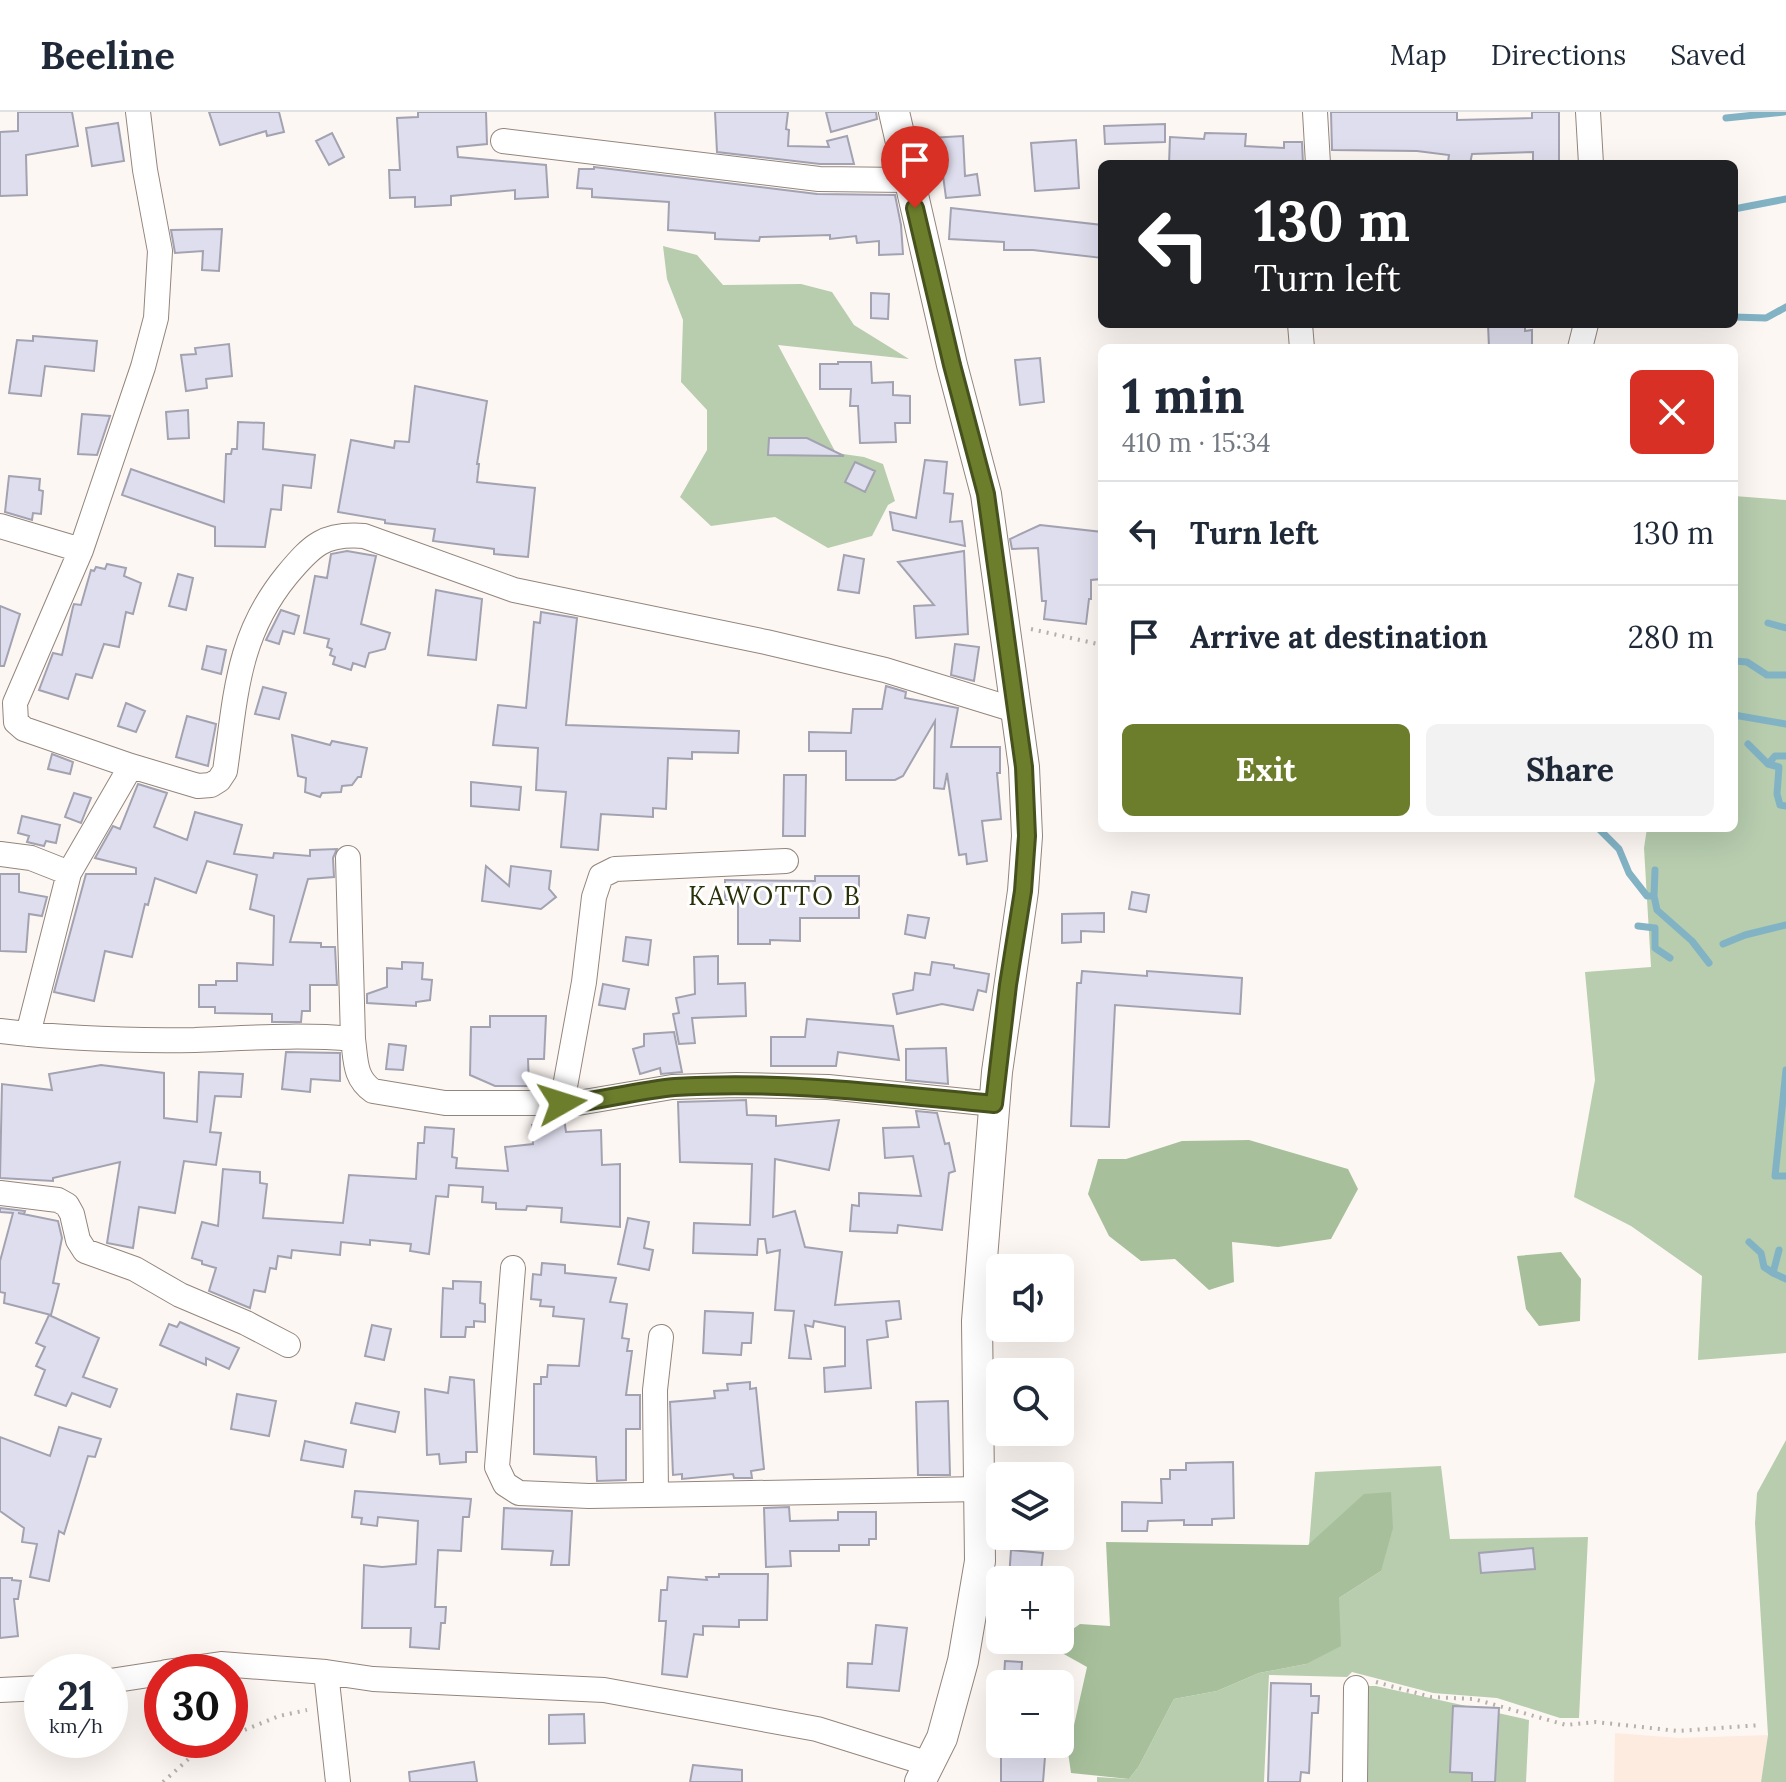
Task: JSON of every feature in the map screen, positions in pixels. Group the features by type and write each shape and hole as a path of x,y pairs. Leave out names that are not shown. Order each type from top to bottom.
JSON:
{"street":[{"path":"138,112 160,251 156,318 143,367 81,550 15,703 16,722 24,729 131,766 198,786 211,785 225,771 239,673 254,624 272,594 304,554 320,541 347,534 364,536 514,590 781,645 885,670 1015,710"},
{"path":"248,1666 373,1679 604,1690 817,1729 924,1773 942,1738 963,1661 980,1561 977,1321 994,1104 1023,891 1027,836 1024,767 986,494 907,180 894,112"},
{"path":"1315,112 1318,160"},
{"path":"1588,112 1591,160"},
{"path":"503,141 819,179 907,180"},
{"path":"0,526 81,550"},
{"path":"28,1034 69,873 131,766"},
{"path":"0,854 31,858 69,873"},
{"path":"348,858 353,1039 357,1074 373,1091 445,1103 578,1103 672,1087 737,1085 828,1087 994,1104"},
{"path":"562,1103 584,982 594,897 601,876 615,869 786,861"},
{"path":"0,1031 99,1040 197,1040 262,1035 353,1039"},
{"path":"0,1193 58,1200 67,1205 72,1214 78,1240 85,1251 135,1269 180,1295 288,1345"},
{"path":"513,1268 497,1467 505,1484 519,1493 589,1496 981,1489"},
{"path":"656,1495 655,1390 661,1337"},
{"path":"326,1672 338,1782"},
{"path":"1355,1782 1356,1688"},
{"path":"0,1690 24,1689"}],"path":[{"path":"1005,623 1098,644"},
{"path":"1356,1688 1365,1681 1378,1682 1431,1697 1474,1699 1566,1725 1596,1722 1678,1731 1761,1725"},
{"path":"248,1729 279,1716 329,1706"},
{"path":"163,1782 190,1758"}],"shaded area":[{"path":"1615,1733 1679,1738 1768,1735 1761,1782 1614,1782"}],"green space":[{"path":"663,246 697,255 723,285 801,284 832,292 854,325 909,359 778,345 836,453 864,457 883,464 895,501 888,505 872,536 828,548 775,517 711,526 680,497 707,450 707,410 681,382 683,320 667,279"},
{"path":"1738,496 1786,500 1786,1353 1698,1360 1702,1276 1631,1226 1574,1197 1595,1080 1585,972 1651,967 1644,848 1646,832 1738,832"},
{"path":"1249,1140 1348,1169 1358,1189 1331,1239 1278,1247 1232,1242 1234,1282 1209,1290 1175,1259 1141,1261 1109,1236 1088,1194 1098,1159 1126,1159 1182,1141"},
{"path":"1561,1252 1581,1279 1580,1321 1539,1326 1526,1309 1517,1256"},
{"path":"1786,1440 1786,1782 1761,1782 1768,1735 1755,1523 1757,1493"},
{"path":"1441,1466 1450,1539 1588,1537 1579,1718 1560,1718 1497,1698 1433,1693 1352,1672 1347,1677 1269,1675 1264,1782 1097,1782 1097,1777 1129,1779 1174,1699 1217,1691 1259,1673 1306,1664 1339,1598 1381,1571 1325,1532 1309,1545 1315,1472"},
{"path":"1391,1492 1393,1528 1381,1571 1339,1598 1341,1646 1306,1664 1259,1673 1217,1691 1174,1699 1129,1779 1071,1773 1069,1758 1074,1758 1074,1725 1087,1667 1064,1654 1074,1654 1074,1628 1080,1624 1110,1626 1106,1542 1308,1545 1364,1494"},
{"path":"1366,1686 1529,1720 1526,1782 1361,1782"}],"building":[{"path":"18,112 72,112 78,146 26,155 27,195 0,196 0,132 18,131"},
{"path":"209,112 279,112 284,132 267,136 266,131 220,145"},
{"path":"418,112 486,112 487,144 457,147 458,157 546,165 548,197 515,199 515,190 451,196 451,205 415,207 415,197 390,198 389,170 400,170 397,118 418,117"},
{"path":"715,112 788,112 788,146 829,147 827,141 847,136 854,164 820,164 717,152"},
{"path":"826,112 876,112 877,119 831,132"},
{"path":"1331,112 1457,112 1457,120 1532,118 1532,112 1559,112 1559,160 1533,160 1533,152 1472,154 1471,160 1448,160 1449,155 1417,151 1332,150"},
{"path":"118,123 124,161 92,166 86,128"},
{"path":"1165,124 1165,142 1105,144 1104,126"},
{"path":"332,133 344,157 329,165 316,141"},
{"path":"1205,133 1246,134 1245,146 1284,148 1284,142 1302,142 1303,160 1169,160 1170,137 1204,139"},
{"path":"963,136 965,176 977,174 980,195 946,198 941,160 931,161 930,138"},
{"path":"1076,140 1079,188 1035,191 1031,143"},
{"path":"594,167 817,194 895,195 903,254 879,255 879,241 857,243 856,236 830,239 830,235 760,237 759,241 715,239 715,233 668,230 669,202 592,197 592,189 577,188 579,169"},
{"path":"951,208 1098,225 1098,258 1004,250 1004,242 949,239"},
{"path":"222,229 219,271 202,270 203,251 175,253 171,230"},
{"path":"871,293 889,294 888,319 871,318"},
{"path":"1488,328 1532,330 1532,344 1489,344"},
{"path":"33,336 97,341 94,371 45,366 41,396 9,393 17,340 33,341"},
{"path":"229,344 232,376 206,379 207,388 186,391 181,355 196,354 195,348"},
{"path":"1040,358 1044,402 1020,405 1015,360"},
{"path":"871,362 872,383 893,382 893,395 910,396 910,423 895,423 896,442 860,443 858,406 850,406 851,389 820,389 820,364"},
{"path":"415,386 487,401 477,482 535,488 528,557 494,554 494,549 433,541 435,529 385,523 385,520 338,512 351,440 394,448 395,441 409,442"},
{"path":"188,410 189,438 168,439 166,412"},
{"path":"82,414 110,416 97,455 78,454"},
{"path":"238,422 264,423 263,449 315,455 311,488 283,485 281,510 271,509 265,547 215,546 215,527 122,495 131,469 224,502 226,454 237,449"},
{"path":"769,438 807,438 844,456 768,455"},
{"path":"925,460 947,462 944,493 953,494 950,522 962,521 965,546 893,530 890,512 916,518"},
{"path":"855,462 875,471 865,492 845,482"},
{"path":"9,476 40,479 39,490 43,491 41,514 33,513 32,520 5,512"},
{"path":"1040,525 1098,532 1098,579 1091,580 1086,624 1044,619 1046,601 1042,601 1038,548 1012,549 1010,539"},
{"path":"347,551 376,556 361,624 390,633 385,649 369,653 365,667 353,663 351,670 333,664 335,657 330,655 332,649 327,647 329,639 304,633 315,576 327,578 331,554"},
{"path":"964,551 968,634 916,638 914,606 934,605 898,562"},
{"path":"844,555 864,559 859,593 838,590"},
{"path":"107,564 126,568 124,576 141,583 133,614 126,612 119,647 104,644 92,678 76,674 68,699 39,690 53,653 62,655 74,604 81,605 91,570 94,571 96,567 105,569"},
{"path":"178,574 193,578 186,610 169,606"},
{"path":"436,590 482,599 476,660 428,655"},
{"path":"0,606 20,614 4,666 0,666"},
{"path":"281,610 299,616 294,634 283,631 279,644 266,640"},
{"path":"541,612 577,618 566,725 739,731 738,753 692,752 692,759 668,758 666,809 653,808 653,817 601,814 598,850 561,847 566,792 536,790 538,748 493,745 498,705 526,708 534,622 540,623"},
{"path":"955,644 979,647 974,681 951,675"},
{"path":"207,646 226,650 221,674 202,669"},
{"path":"886,686 906,692 905,698 958,708 951,747 1000,747 1000,773 997,773 1001,819 982,821 987,861 967,864 966,854 959,855 947,773 944,789 934,788 935,721 903,776 895,780 846,780 846,751 809,751 809,732 851,733 853,709 882,709"},
{"path":"263,687 286,693 279,719 255,714"},
{"path":"126,703 145,711 136,732 118,726"},
{"path":"187,716 216,724 208,766 176,757"},
{"path":"292,735 330,745 332,741 367,748 361,777 352,785 342,786 341,792 322,793 320,797 305,792 306,778 298,776"},
{"path":"52,754 73,762 70,774 48,769"},
{"path":"784,775 806,775 805,836 783,836"},
{"path":"471,782 521,787 519,810 471,806"},
{"path":"138,784 167,793 154,827 187,840 195,812 242,825 234,854 273,858 274,853 310,856 310,850 337,849 333,858 334,877 308,879 290,942 321,943 321,947 335,947 337,985 310,985 310,1011 302,1011 301,1022 272,1022 272,1014 215,1013 215,1007 199,1007 199,985 237,981 237,963 273,965 274,916 250,909 257,875 207,861 196,893 155,878 132,957 105,951 94,1001 54,992 86,874 136,874 136,868 95,858 113,826 120,829"},
{"path":"74,793 91,798 81,823 65,817"},
{"path":"22,816 60,825 56,843 46,841 44,846 27,842 29,836 18,833"},
{"path":"486,866 509,886 511,866 551,871 549,889 556,897 541,909 482,901"},
{"path":"0,874 19,874 19,892 47,897 42,916 29,914 26,952 0,951"},
{"path":"815,876 859,876 859,918 800,918 800,941 770,940 770,944 738,944 738,900 725,900 725,880 815,881"},
{"path":"1132,892 1149,895 1146,912 1129,909"},
{"path":"1104,913 1104,932 1081,931 1081,942 1062,943 1062,914"},
{"path":"908,915 929,918 925,938 905,934"},
{"path":"626,937 651,940 648,965 623,961"},
{"path":"718,956 718,984 745,983 746,1016 692,1018 695,1043 679,1044 673,1014 679,1013 676,998 695,994 694,957"},
{"path":"402,962 423,963 422,979 432,980 430,1000 416,1002 416,1006 367,1003 367,994 387,987 387,968 402,969"},
{"path":"932,962 989,974 986,992 978,990 973,1010 942,1004 897,1014 893,994 913,990 915,973 930,975"},
{"path":"1082,971 1147,976 1147,971 1242,978 1240,1014 1115,1005 1109,1127 1071,1126 1077,983 1081,983"},
{"path":"603,984 629,989 625,1009 599,1005"},
{"path":"490,1016 546,1016 544,1059 528,1059 529,1086 495,1086 470,1075 471,1027 490,1027"},
{"path":"807,1019 893,1026 899,1060 838,1052 836,1066 771,1066 771,1037 805,1037"},
{"path":"674,1032 682,1072 661,1074 660,1068 640,1074 633,1049 644,1046 644,1034"},
{"path":"389,1044 406,1046 403,1070 386,1069"},
{"path":"946,1048 948,1084 906,1080 906,1049"},
{"path":"286,1052 340,1053 340,1081 311,1079 310,1092 282,1089"},
{"path":"101,1065 164,1073 164,1118 197,1122 199,1072 243,1074 241,1097 215,1096 210,1132 221,1133 216,1165 184,1161 175,1213 139,1207 133,1248 107,1243 120,1162 53,1178 53,1181 0,1178 2,1084 52,1090 49,1074"},
{"path":"746,1100 747,1115 776,1116 776,1126 839,1120 829,1170 775,1159 773,1217 795,1211 805,1247 842,1252 835,1305 899,1301 901,1319 886,1321 888,1337 867,1340 871,1388 825,1392 824,1368 845,1366 845,1327 814,1321 813,1327 805,1325 811,1359 789,1358 794,1311 775,1310 780,1250 767,1253 765,1239 758,1239 757,1255 693,1253 694,1223 750,1225 752,1164 680,1162 678,1102"},
{"path":"916,1111 937,1113 945,1144 949,1143 955,1171 949,1173 942,1230 898,1225 897,1233 850,1231 852,1205 859,1206 859,1193 921,1196 913,1156 885,1158 883,1128 919,1127"},
{"path":"564,1118 566,1132 601,1130 602,1165 620,1164 620,1227 561,1222 562,1208 527,1206 526,1210 496,1209 496,1203 482,1202 483,1187 449,1185 448,1197 436,1196 429,1254 410,1251 411,1244 370,1240 370,1245 341,1242 340,1255 292,1250 291,1258 278,1256 276,1269 270,1268 265,1292 254,1290 250,1308 209,1291 216,1268 192,1258 202,1222 218,1226 223,1169 260,1172 260,1183 267,1184 263,1218 343,1223 349,1175 416,1179 418,1143 424,1143 425,1127 454,1129 452,1157 457,1158 456,1168 508,1171 505,1147 533,1144 532,1125 537,1125 537,1120"},
{"path":"0,1208 25,1211 24,1214 18,1213 58,1221 62,1238 53,1283 59,1284 51,1315 4,1303 5,1293 0,1292 0,1261 13,1213 0,1212"},
{"path":"628,1218 649,1222 644,1248 653,1250 649,1270 618,1264"},
{"path":"542,1263 565,1265 565,1273 616,1278 610,1302 627,1304 622,1338 629,1339 627,1351 632,1351 626,1395 640,1395 640,1429 626,1429 626,1480 597,1481 596,1457 534,1454 534,1384 541,1384 541,1377 547,1377 548,1365 579,1366 584,1319 553,1316 554,1307 540,1306 541,1300 531,1299 533,1274 541,1275"},
{"path":"453,1281 481,1282 480,1303 485,1304 485,1322 474,1321 474,1327 466,1327 465,1337 441,1337 443,1288 453,1289"},
{"path":"705,1311 753,1313 751,1343 742,1343 741,1355 703,1353"},
{"path":"49,1315 99,1338 83,1377 117,1389 110,1407 72,1393 66,1406 35,1395 45,1370 36,1366 45,1347 36,1343"},
{"path":"180,1322 239,1348 229,1369 206,1358 206,1365 160,1345 169,1324 177,1327"},
{"path":"372,1325 391,1329 384,1360 365,1356"},
{"path":"450,1377 474,1380 477,1452 466,1452 466,1462 440,1464 439,1454 427,1455 425,1389 448,1393"},
{"path":"750,1382 750,1389 756,1388 764,1469 751,1471 752,1478 734,1478 733,1474 682,1479 682,1474 673,1475 670,1402 715,1398 714,1391 728,1390 727,1384"},
{"path":"237,1394 276,1401 269,1436 231,1429"},
{"path":"948,1401 950,1475 918,1475 916,1402"},
{"path":"356,1403 399,1412 395,1432 351,1423"},
{"path":"59,1427 101,1439 95,1457 88,1456 64,1534 59,1531 49,1581 30,1577 37,1544 22,1542 24,1528 0,1511 0,1437 50,1456"},
{"path":"305,1441 346,1450 343,1467 301,1460"},
{"path":"1233,1462 1234,1518 1212,1519 1212,1525 1184,1525 1184,1520 1148,1521 1147,1531 1122,1531 1122,1502 1162,1503 1161,1479 1170,1479 1170,1470 1186,1470 1186,1463"},
{"path":"355,1491 471,1499 469,1517 463,1517 461,1551 438,1550 435,1607 446,1607 439,1649 410,1647 411,1628 362,1628 364,1565 416,1564 418,1521 378,1517 377,1526 361,1524 362,1518 352,1517"},
{"path":"789,1507 790,1521 838,1520 838,1512 876,1512 876,1539 869,1539 869,1545 839,1545 839,1551 790,1551 791,1566 766,1567 764,1508"},
{"path":"504,1508 572,1511 569,1565 551,1565 553,1551 502,1549"},
{"path":"1533,1548 1535,1569 1481,1573 1479,1553"},
{"path":"1011,1550 1043,1553 1042,1566 1010,1566"},
{"path":"719,1574 768,1574 767,1620 739,1620 739,1627 703,1626 703,1635 694,1634 687,1677 662,1674 666,1621 659,1621 661,1590 667,1590 668,1577 707,1580 706,1577 719,1577"},
{"path":"0,1578 21,1581 18,1599 14,1599 18,1636 0,1638"},
{"path":"876,1625 907,1628 899,1691 847,1687 848,1663 872,1664"},
{"path":"1005,1661 1022,1662 1022,1670 1004,1670"},
{"path":"1271,1683 1311,1684 1311,1696 1319,1696 1318,1713 1312,1713 1309,1773 1301,1772 1300,1782 1268,1782"},
{"path":"1453,1706 1499,1708 1495,1782 1472,1782 1472,1773 1450,1772"},
{"path":"584,1714 585,1743 549,1744 549,1715"},
{"path":"1001,1758 1045,1758 1043,1782 1001,1782"},
{"path":"474,1762 477,1782 410,1782 409,1772"},
{"path":"693,1765 742,1770 742,1782 690,1782"}],"waterway":[{"path":"1726,118 1784,112"},
{"path":"1738,208 1786,199"},
{"path":"1738,317 1766,318 1786,307"},
{"path":"1768,623 1786,628"},
{"path":"1738,661 1747,662 1767,675 1786,675"},
{"path":"1738,716 1786,724"},
{"path":"1748,744 1768,764 1779,767 1777,794 1780,805 1786,806"},
{"path":"1768,764 1775,756 1786,756"},
{"path":"1602,832 1619,849 1629,873 1647,896 1654,896"},
{"path":"1655,870 1657,910 1692,941 1709,963"},
{"path":"1723,944 1786,925"},
{"path":"1638,926 1655,928 1655,948 1670,958"},
{"path":"1786,1070 1775,1176 1786,1176"},
{"path":"1749,1242 1761,1253 1764,1267 1773,1273"},
{"path":"1779,1250 1773,1273 1786,1279"}],"district":[{"name":"KAWOTTO B","path":"775,896"}],"route":[{"path":"562,1103 672,1087 737,1085 828,1087 994,1104 1023,891 1027,836 1024,767 986,494 915,208"}]}
